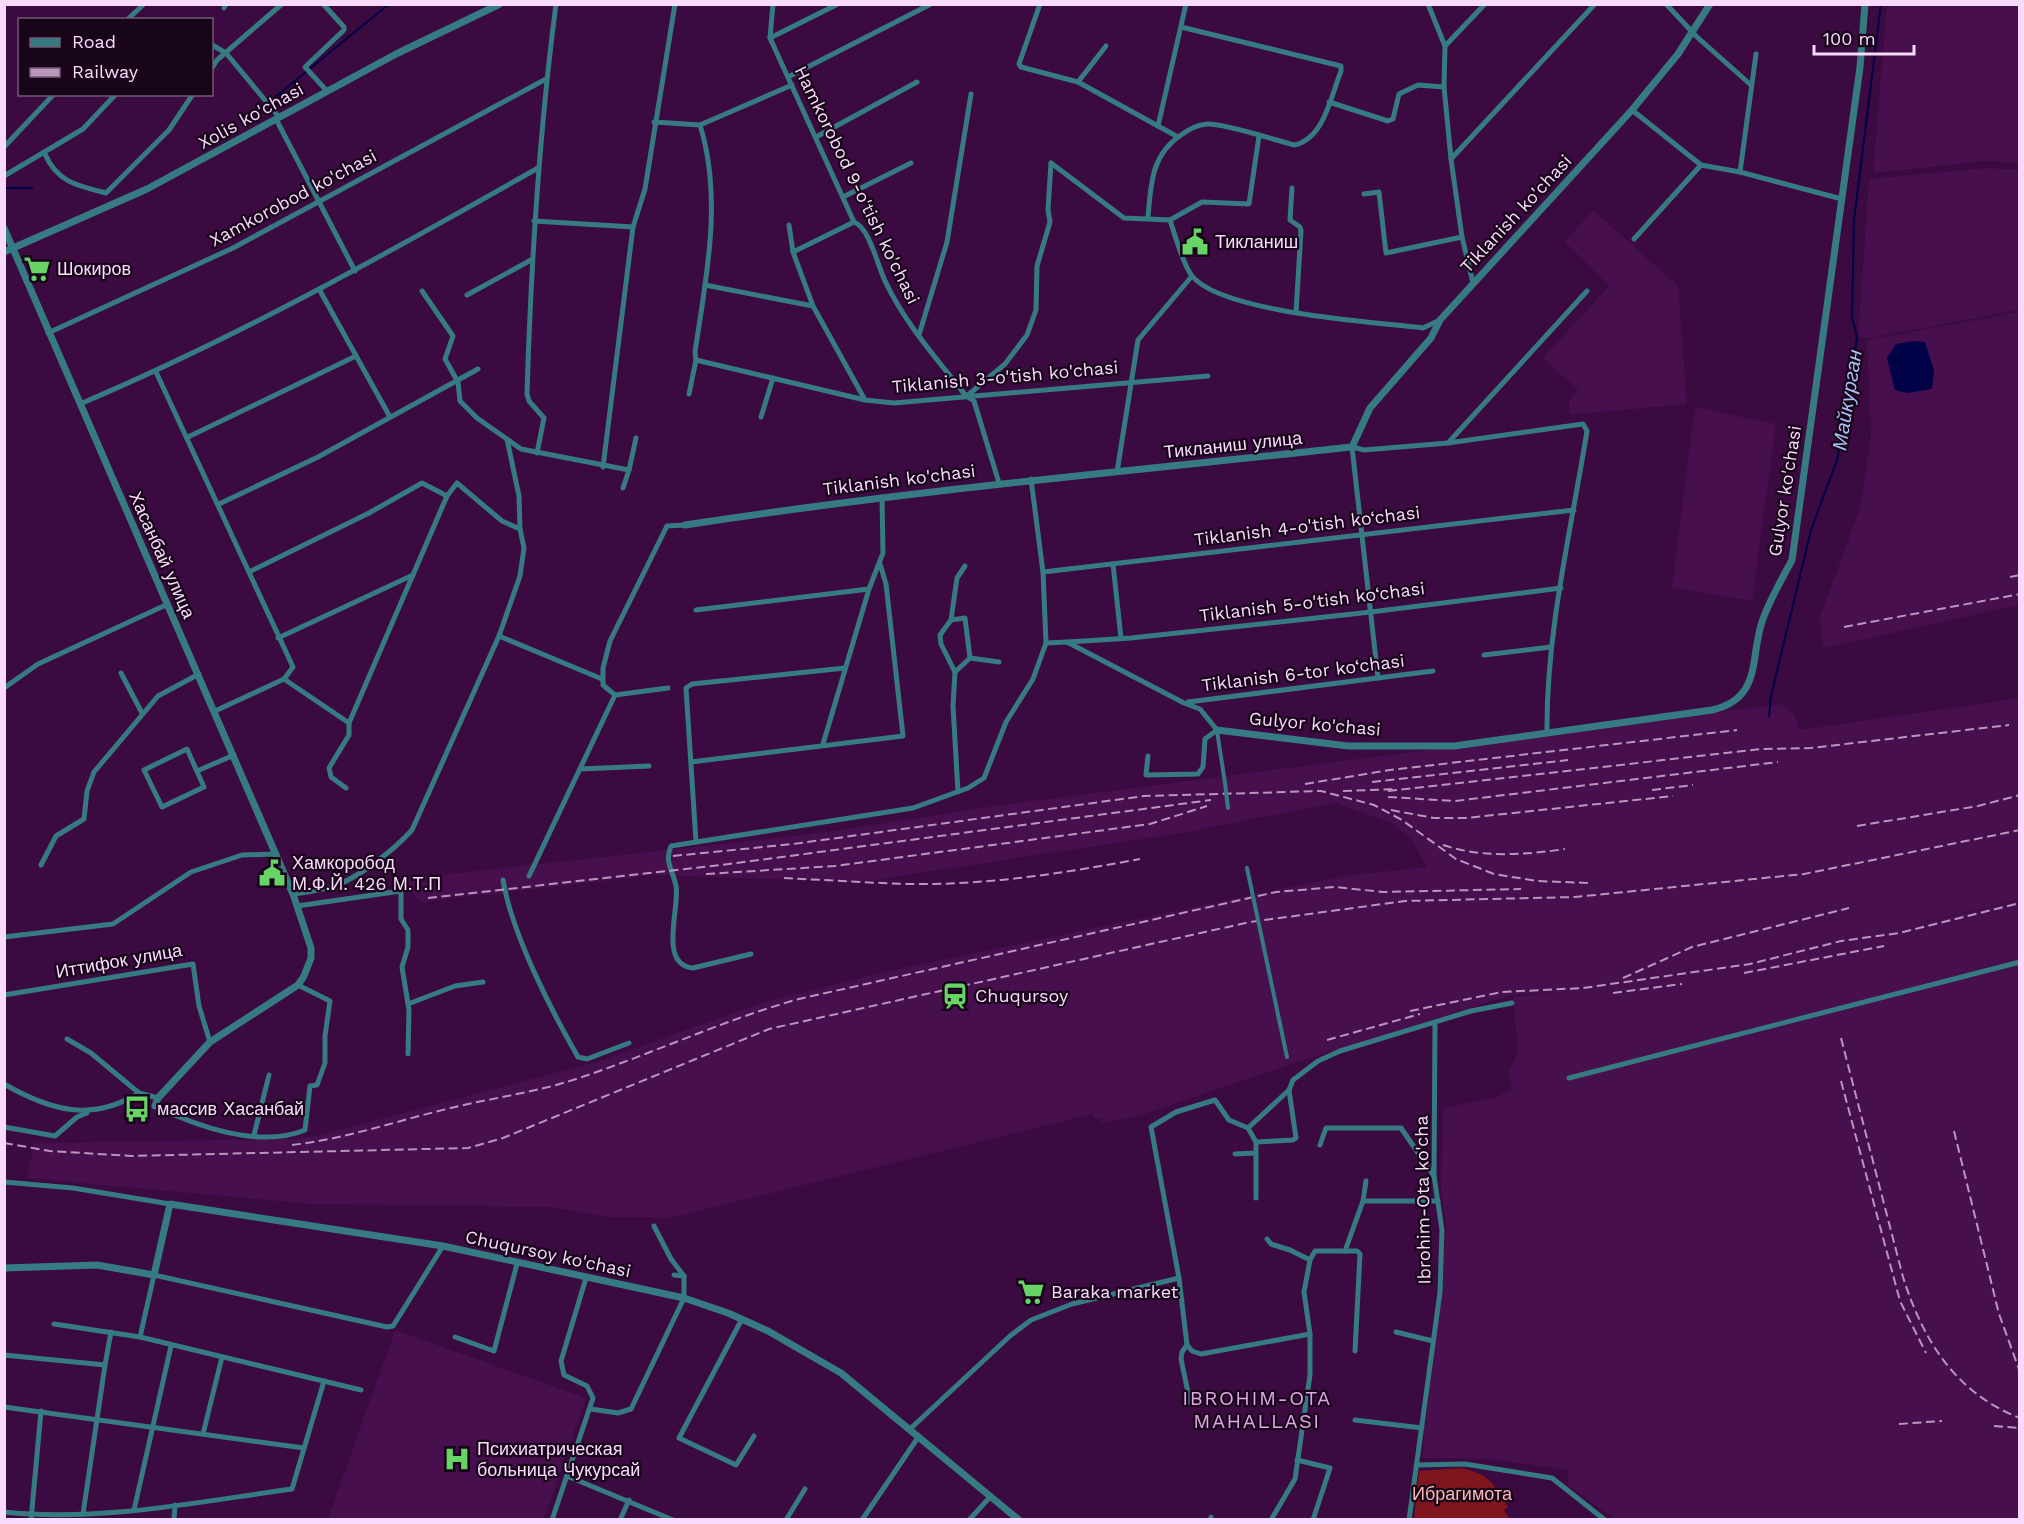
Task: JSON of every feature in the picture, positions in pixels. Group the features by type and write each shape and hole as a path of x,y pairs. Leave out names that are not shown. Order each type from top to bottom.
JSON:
{"street":[{"path":"129,18 144,4"},
{"path":"213,67 282,4"},
{"path":"323,4 344,27 344,30 305,67 327,91"},
{"name":"Xolis ko'chasi","path":"4,252 147,189 396,54 500,4"},
{"path":"537,453 544,418 529,401 527,394 531,260 546,79 556,4"},
{"path":"603,467 633,226 645,189 654,122 675,4"},
{"name":"Hamkorobod 9-o'tish ko'chasi","path":"773,4 770,38 843,197 855,222 865,232 885,282 907,321 966,396 974,401 999,483"},
{"path":"770,38 838,4"},
{"path":"788,77 931,4"},
{"path":"1040,4 1019,64 1021,67 1078,82 1178,137"},
{"path":"1158,126 1186,4"},
{"path":"1428,4 1445,46 1444,87 1451,159 1462,237 1473,283"},
{"path":"1445,46 1485,4"},
{"path":"1451,159 1595,4"},
{"path":"1666,4 1751,85"},
{"name":"Tiklanish ko'chasi","path":"1352,447 1370,408 1431,338 1440,320 1632,110 1678,54 1710,4"},
{"name":"Gulyor ko'chasi","path":"1216,730 1348,746 1454,746 1712,710 1730,706 1741,696 1756,663 1762,621 1792,560 1860,67 1865,4"},
{"path":"1148,217 1152,173 1163,151 1178,137 1192,128 1207,124 1294,145 1301,144 1319,128 1341,66 1180,27"},
{"path":"1078,82 1106,45"},
{"path":"213,46 226,53 278,118 318,202 355,271"},
{"path":"1740,172 1756,54"},
{"name":"Xamkorobod ko'chasi","path":"48,333 233,248 546,79"},
{"path":"816,137 917,82"},
{"path":"654,122 700,125 792,85"},
{"path":"1329,102 1388,121 1393,119 1399,94 1418,85 1444,87"},
{"path":"919,335 947,242 971,94"},
{"path":"4,147 52,96"},
{"path":"4,176 45,154 82,129 114,96"},
{"path":"45,154 50,167 64,181 106,193 169,130 192,96"},
{"path":"1632,110 1701,165 1740,172 1842,199"},
{"path":"689,394 696,360 694,352 705,285 712,186 708,151 700,125"},
{"path":"966,396 1005,364 1027,334 1036,310 1037,266 1050,222 1048,210 1051,163 1124,218 1148,217 1170,220 1203,202 1249,204 1258,136"},
{"path":"843,197 911,163"},
{"path":"1634,239 1701,165"},
{"path":"80,404 156,372 355,271 538,168"},
{"path":"1292,188 1290,220 1300,226 1301,231 1296,312"},
{"path":"1364,194 1379,192 1386,253 1462,237"},
{"path":"1170,220 1192,276 1221,294 1251,304 1296,312 1423,328 1440,320"},
{"path":"534,221 633,226"},
{"path":"794,252 855,222"},
{"path":"789,225 794,252 813,306 865,400"},
{"name":"Хасанбай улица","path":"4,228 293,894"},
{"path":"467,295 531,260"},
{"path":"1117,472 1138,340 1192,276"},
{"path":"705,285 813,306"},
{"path":"320,289 390,417"},
{"path":"422,291 453,336 446,359 458,382 460,401 477,418 521,449 603,467 629,470"},
{"path":"1448,443 1587,291"},
{"path":"188,438 356,356"},
{"name":"Tiklanish 3-o'tish ko'chasi","path":"696,360 865,400 894,403 1208,376"},
{"path":"219,504 318,457 478,369"},
{"path":"156,372 293,667 284,680 215,711"},
{"path":"761,417 773,378"},
{"path":"1378,678 1352,447 1364,450 1448,443 1582,424 1586,426 1546,690 1547,733"},
{"path":"298,985 330,1001 325,1036 326,1064 316,1085 310,1086 305,1130 292,1135 254,1135 197,1126 155,1106 158,1098 210,1042 298,985 308,967 310,948 293,894 332,887 353,877 403,840 412,830 499,636 522,566 524,548 520,529 519,496 507,438"},
{"path":"623,488 636,438"},
{"name":"Тикланиш улица","path":"1117,472 1352,447"},
{"name":"Tiklanish ko'chasi","path":"685,525 882,497 1031,479 1117,472"},
{"path":"751,954 693,968 684,967 674,954 676,886 666,857 671,846 913,808 951,795 984,778 1006,722 1033,679 1046,643 1043,572 1031,479"},
{"path":"249,572 369,513 422,483 447,496"},
{"path":"346,788 331,777 329,768 349,735 349,723 447,496 457,483 462,485 502,521 520,529"},
{"path":"824,744 869,589 880,564 884,547 882,497"},
{"name":"Tiklanish 4-o'tish ko‘chasi","path":"1043,572 1574,510"},
{"path":"668,688 615,694 603,685 602,679 610,641 633,600 644,569 667,526 685,525"},
{"path":"691,762 903,736 886,585 880,564"},
{"path":"1113,564 1121,638"},
{"path":"958,792 953,706 955,672 941,644 940,635 951,620 957,578 965,567"},
{"path":"279,638 413,574"},
{"name":"Tiklanish 5-o'tish ko‘chasi","path":"1066,642 1371,612 1561,588"},
{"path":"696,610 869,589"},
{"path":"4,688 38,664 168,604"},
{"path":"951,620 965,618 970,658"},
{"path":"499,636 602,679"},
{"path":"1046,643 1066,642"},
{"name":"Tiklanish 6-tor ko‘chasi","path":"1066,642 1184,703 1433,671"},
{"path":"1484,655 1551,647"},
{"path":"970,658 999,662"},
{"path":"955,672 970,658"},
{"path":"696,842 686,688 692,684 845,668"},
{"path":"121,673 142,713"},
{"path":"41,865 56,836 84,819 87,791 94,772 142,713 158,696 199,674"},
{"path":"284,680 349,723"},
{"path":"529,876 615,694"},
{"path":"1184,703 1200,709 1216,730 1228,808"},
{"path":"1148,756 1146,775 1198,774 1203,767 1205,739 1216,730"},
{"path":"187,749 197,771 204,788 162,807 144,770 187,749"},
{"path":"197,771 234,755"},
{"path":"580,769 649,766"},
{"path":"4,937 113,924 191,872 242,855 276,854"},
{"path":"1247,868 1287,1057"},
{"path":"504,880 516,927 561,1028 578,1057 587,1059 629,1043"},
{"path":"297,906 401,891 401,919 408,930 408,947 402,966 408,1004 408,1054"},
{"path":"1569,1078 2019,962"},
{"name":"Иттифок улица","path":"4,996 193,964 199,1006 210,1042"},
{"path":"408,1004 455,986 483,982"},
{"path":"1248,1128 1289,1090 1293,1080 1318,1061 1333,1054 1472,1011 1512,1003"},
{"name":"Ibrohim-Ota ko'cha","path":"1409,1520 1440,1292 1442,1230 1434,1176 1435,1023"},
{"path":"67,1039 91,1053 139,1093 158,1098"},
{"path":"254,1135 269,1075"},
{"path":"4,1084 31,1098 70,1110 89,1112"},
{"path":"1256,1142 1296,1138 1289,1090"},
{"path":"4,1127 55,1136 77,1117 121,1104 139,1093"},
{"path":"1256,1198 1256,1142 1248,1128 1229,1120 1215,1100 1176,1112 1151,1127 1150,1134 1179,1278 1187,1345 1192,1351 1201,1354 1310,1334"},
{"path":"1320,1144 1326,1128 1401,1128 1434,1176"},
{"path":"1235,1154 1256,1153"},
{"path":"1345,1251 1363,1201 1366,1181"},
{"name":"Chuqursoy ko'chasi","path":"4,1182 73,1188 443,1246 517,1264 684,1298 742,1319 841,1373 1019,1520"},
{"path":"1363,1201 1438,1201"},
{"path":"140,1337 170,1204"},
{"path":"591,1409 618,1413 631,1409 684,1298 684,1276 671,1259 654,1226"},
{"path":"1267,1239 1271,1245 1290,1250 1310,1260"},
{"path":"4,1268 97,1265 154,1275 387,1327 396,1324 443,1246"},
{"path":"1271,1520 1295,1479 1310,1375 1310,1334 1304,1292 1310,1260 1315,1251 1345,1251 1360,1254 1355,1351"},
{"path":"455,1336 494,1351 517,1264"},
{"path":"674,1275 684,1276"},
{"path":"552,1520 591,1409 592,1391 587,1386 564,1375 561,1361 586,1278"},
{"path":"910,1429 1010,1336 1031,1320 1072,1304 1179,1278"},
{"path":"742,1319 679,1438 736,1464 754,1436"},
{"path":"54,1324 140,1337 361,1390"},
{"path":"83,1514 111,1332"},
{"path":"1396,1332 1433,1341"},
{"path":"1187,1345 1182,1352 1181,1359 1190,1402"},
{"path":"134,1510 171,1346"},
{"path":"4,1355 105,1365"},
{"path":"203,1434 222,1357"},
{"path":"4,1512 31,1517 83,1514 103,1516 292,1489 324,1381"},
{"path":"4,1407 304,1448"},
{"path":"31,1517 41,1412"},
{"path":"1355,1420 1422,1428"},
{"path":"862,1520 919,1436"},
{"path":"1297,1461 1330,1468 1313,1520"},
{"path":"1416,1464 1465,1464 1552,1478 1605,1520"},
{"path":"567,1476 673,1520"},
{"path":"786,1520 806,1489"},
{"path":"969,1520 991,1496"},
{"path":"620,1520 628,1500"},
{"path":"174,1520 175,1505"}],"shaded area":[{"path":"1887,4 2019,5 2019,163 1986,161 1873,173"},
{"path":"1988,168 2019,170 2019,310 1869,338 1858,337 1869,179"},
{"path":"1593,210 1678,286 1687,404 1569,415 1569,401 1578,390 1543,358 1609,286 1565,242"},
{"path":"2019,312 2019,605 1824,648 1819,620 1860,508 1871,436 1867,340"},
{"path":"1925,342 1934,371 1932,389 1907,393 1895,390 1887,358 1896,344"},
{"path":"1695,407 1776,424 1752,601 1672,588"},
{"path":"2019,698 2019,900 1881,932 2019,901 2019,1519 1614,1519 1568,1485 1567,1470 1487,1459 1422,1458 1445,1245 1446,1226 1441,1190 1443,1108 1493,1098 1511,1090 1509,1070 1518,1052 1513,997 1556,992 1512,995 1298,1062 1142,1115 1102,1123 1101,1118 1095,1119 1093,1114 669,1218 606,1217 549,1207 310,1204 27,1178 34,1143 294,1139 320,1135 600,1061 764,1002 889,971 1343,876 1427,867 1411,839 1390,822 1335,803 1182,833 860,882 653,875 421,902 405,885 404,879 820,833 995,806 1782,704 1795,716 1800,730"},
{"name":"Психиатрическая больница Чукурсай","path":"395,1330 586,1398 544,1519 328,1519"}],"green space":[{"name":"Ибрагимота","path":"1459,1468 1476,1472 1494,1485 1508,1507 1504,1510 1510,1519 1414,1519 1419,1471"}],"waterway":[{"path":"274,98 389,4"},
{"name":"Майкурган","path":"1769,716 1771,696 1811,530 1837,460 1849,399 1857,337 1852,317 1854,220 1881,4"},
{"path":"4,188 32,188"}],"railway":[{"path":"2010,577 2020,575"},
{"path":"1844,627 2020,594"},
{"path":"1388,791 1762,749 1811,748 2009,725"},
{"path":"1305,784 1390,770 1737,730"},
{"path":"1372,782 1568,760"},
{"path":"1388,797 1455,801 1778,762"},
{"path":"1652,790 1693,785"},
{"path":"1343,791 1396,789"},
{"path":"673,856 793,844 1144,796 1321,791 1374,805 1402,820 1456,859 1494,874 1537,881 1591,883"},
{"path":"1857,826 1978,806 2020,795"},
{"path":"1391,810 1434,818 1466,818 1673,796"},
{"path":"428,898 729,864 1211,800"},
{"path":"706,874 835,866 1150,824 1207,806"},
{"path":"4,1143 50,1151 131,1156 468,1148 503,1138 769,1029 1250,922 1405,901 1575,897 1804,874 2020,830"},
{"path":"1443,845 1488,854 1534,853 1565,849"},
{"path":"784,878 941,884 1055,873 1140,859"},
{"path":"292,1145 351,1134 447,1109 560,1084 771,1007 799,999 1276,892 1335,887 1383,892 1521,889"},
{"path":"1410,1011 1502,992 1583,988 1750,964 1841,941 1899,933 2020,903"},
{"path":"1623,978 1692,947 1849,908"},
{"path":"1744,973 1884,946"},
{"path":"1613,993 1682,984"},
{"path":"1327,1040 1420,1014"},
{"path":"1841,1038 1903,1277 1921,1322 1932,1343 1960,1379 1977,1394 2020,1418"},
{"path":"1841,1081 1900,1301 1926,1353"},
{"path":"1954,1131 1999,1314 2020,1372"},
{"path":"1899,1424 1942,1421"},
{"path":"1994,1426 2020,1428"}],"place":[{"name":"Тикланиш","path":"1195,242"},
{"name":"Шокиров","path":"37,269"},
{"name":"Хамкоробод М.Ф.Й. 426 М.Т.П","path":"272,873"},
{"name":"Chuqursoy","path":"955,996"},
{"name":"массив Хасанбай","path":"137,1109"},
{"name":"Baraka market","path":"1031,1292"},
{"name":"Психиатрическая больница Чукурсай","path":"457,1459"}],"district":[{"name":"IBROHIM-OTA MAHALLASI","path":"1257,1410"}]}
